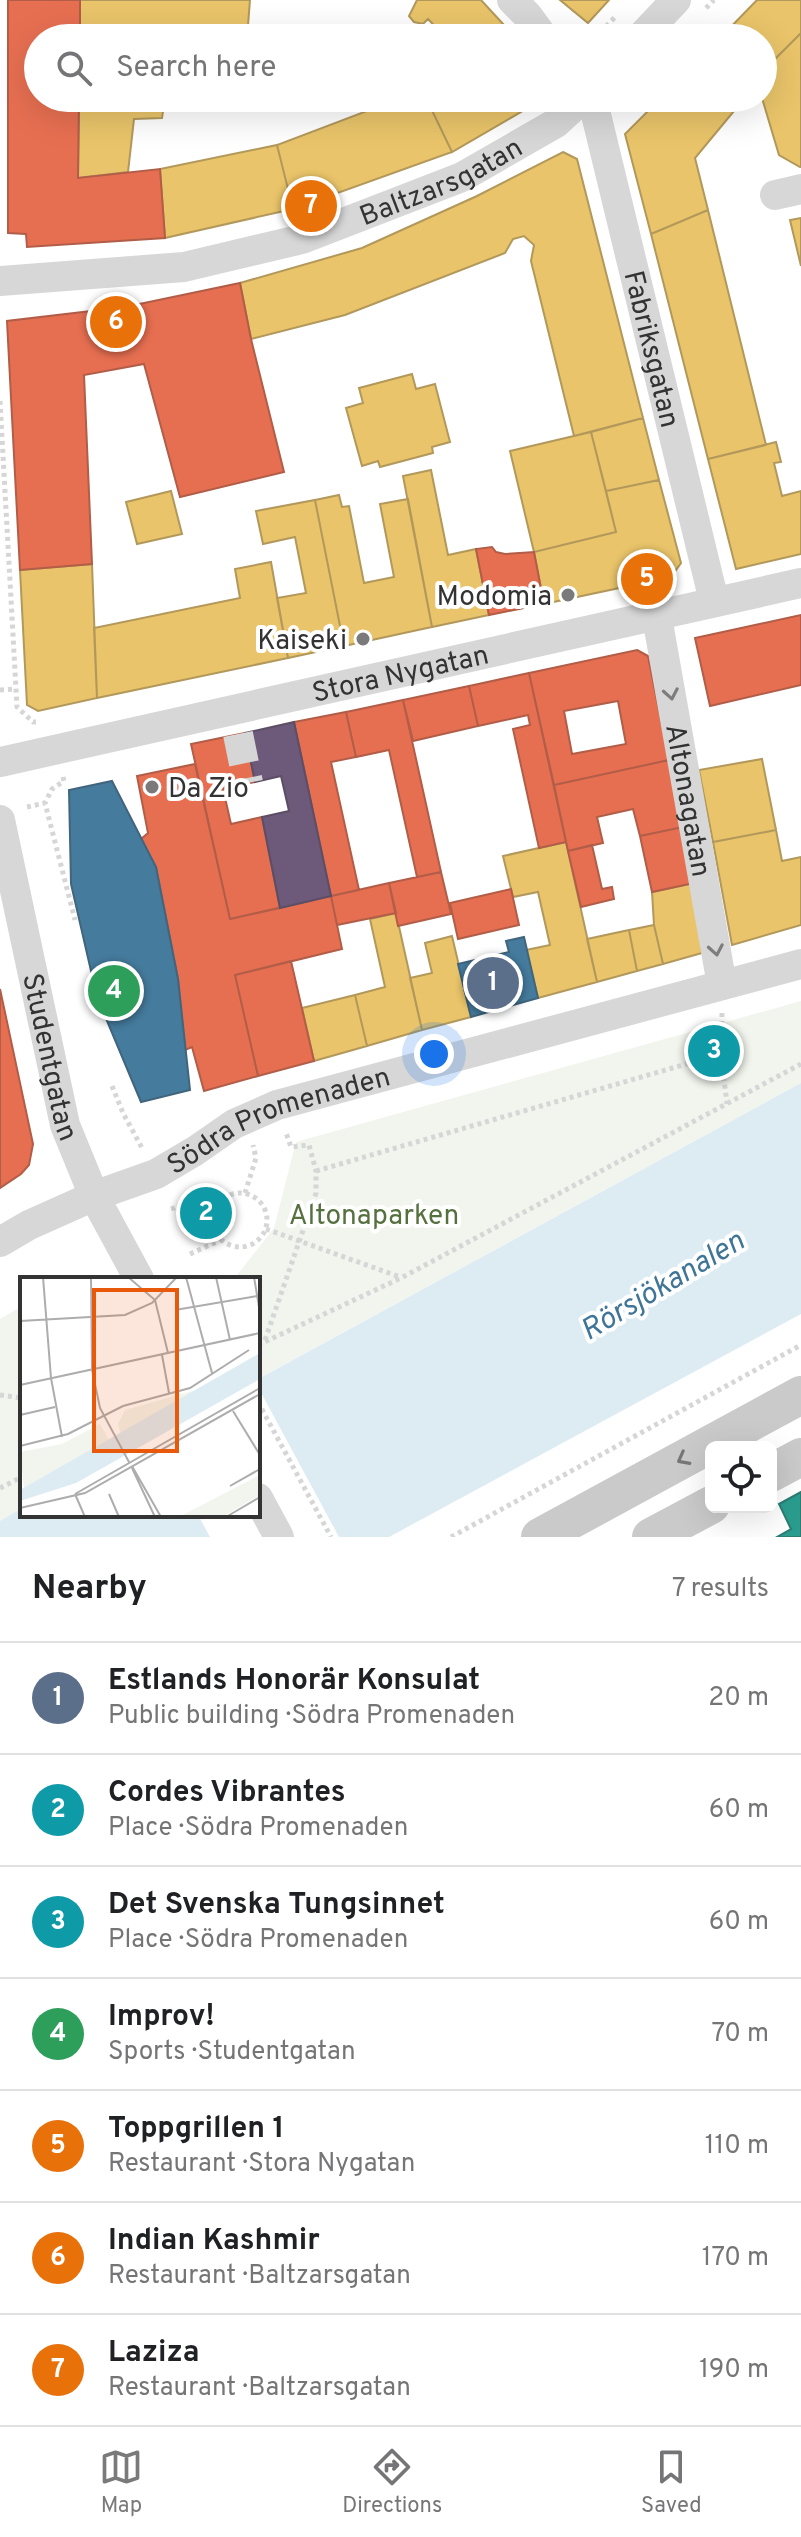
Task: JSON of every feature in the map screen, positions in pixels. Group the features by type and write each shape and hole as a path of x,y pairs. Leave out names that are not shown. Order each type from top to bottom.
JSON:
{"main road":[{"path":"540,1537 801,1395"},
{"path":"777,1470 801,1457"},
{"path":"651,1537 705,1508"}],"street":[{"path":"512,0 534,24"},
{"path":"653,24 676,0"},
{"name":"Baltzarsgatan","path":"0,281 184,267 302,239 462,177 556,123 568,112"},
{"name":"Fabriksgatan","path":"595,112 714,601"},
{"name":"Stora Nygatan","path":"0,762 801,583"},
{"name":"Altonagatan","path":"657,617 722,985"},
{"name":"Studentgatan","path":"0,820 65,1125 94,1196 138,1277"},
{"name":"Södra Promenaden","path":"7,1234 94,1196 156,1174 234,1124 277,1105 801,964"},
{"path":"260,1502 279,1537"}],"path":[{"path":"0,401 17,707 33,722 53,720 64,781 52,789 45,803 75,920"},
{"path":"0,690 16,689"},
{"path":"722,985 721,1054 727,1104"},
{"path":"316,1171 721,1054"},
{"path":"260,1344 401,1278 801,1064"},
{"path":"112,1086 156,1174"},
{"path":"265,1341 316,1193 316,1171 309,1145 291,1147 277,1105"},
{"path":"245,1193 256,1158 247,1119"},
{"path":"171,1209 210,1195 226,1197 245,1193 253,1196 265,1210 266,1229 255,1243 238,1247 221,1240 213,1226 213,1217 219,1202 226,1197"},
{"path":"266,1229 401,1278"},
{"path":"190,1254 221,1240"},
{"path":"451,1537 801,1345"},
{"path":"0,1395 20,1398"},
{"path":"260,1406 331,1537"},
{"path":"0,1488 20,1478"}],"green space":[{"name":"Altonaparken","path":"801,1001 801,1083 261,1377 260,1277 236,1277 274,1228 296,1142"},
{"path":"20,1307 20,1509 0,1521 0,1319"}],"water":[{"name":"Rörsjökanalen","path":"801,1083 801,1314 389,1537 0,1537 0,1521 20,1509 20,1517 260,1517 260,1378"}],"pier":[{"path":"260,1391 339,1537 210,1537 199,1517 260,1517"}],"building: Homes":[{"path":"80,0 250,0 248,24 80,24"},
{"path":"417,0 481,0 503,24 433,24 428,19 423,24 414,22 409,16"},
{"path":"560,0 609,0 588,23"},
{"path":"757,0 801,0 801,33 777,57 777,24 734,24"},
{"path":"801,33 801,167 779,155 766,112 777,112 777,57"},
{"path":"79,112 163,112 162,118 134,119 128,172 78,178"},
{"path":"364,112 433,112 452,152 293,209 277,145"},
{"path":"433,112 521,112 452,152"},
{"path":"647,112 733,112 695,158 708,210 651,234 625,134"},
{"path":"277,145 293,209 165,238 160,169"},
{"path":"563,152 577,159 643,418 574,436 531,261 534,245 524,236 513,239 505,253 345,315 251,339 240,283 362,248 477,196"},
{"path":"708,210 766,445 708,459 651,234"},
{"path":"801,218 801,266 790,220"},
{"path":"412,374 416,389 435,384 450,442 432,447 433,453 380,467 378,461 362,466 346,408 363,403 359,388"},
{"path":"643,418 659,480 606,491 591,432"},
{"path":"591,432 616,532 534,552 510,451"},
{"path":"776,442 781,462 774,463 782,496 801,491 801,554 736,569 708,459"},
{"path":"431,470 448,555 476,549 489,615 432,627 403,476"},
{"path":"659,480 681,563 671,577 544,604 534,552 616,532 606,491"},
{"path":"171,491 182,534 137,544 126,502"},
{"path":"339,495 342,507 349,506 364,583 394,577 380,504 408,499 432,627 344,646 315,500"},
{"path":"315,500 344,646 288,658 277,598 306,593 295,537 263,544 256,511"},
{"path":"271,562 288,658 97,698 94,628 240,598 235,569"},
{"path":"92,564 97,698 38,711 27,705 20,570"},
{"path":"762,759 776,830 713,842 699,770"},
{"path":"776,830 782,861 801,857 801,925 732,945 713,842"},
{"path":"566,842 597,982 538,998 526,950 550,945 538,892 513,897 503,856"},
{"path":"694,883 702,953 663,964 654,925 652,892"},
{"path":"396,913 422,1030 367,1046 355,995 385,987 370,919"},
{"path":"654,925 663,964 637,971 629,930"},
{"path":"629,930 637,971 597,982 587,939"},
{"path":"452,936 471,1017 422,1030 410,978 432,973 425,943"},
{"path":"355,995 367,1046 314,1061 302,1008"}],"building: Shops":[{"path":"8,0 80,0 80,24 24,24 24,112 79,112 78,178 160,169 165,238 27,247 26,234 8,233"},
{"path":"240,283 284,472 180,497 144,364 84,375 92,564 20,570 7,321 125,307"},
{"path":"492,547 496,552 505,554 534,552 544,604 489,615 476,549"},
{"path":"801,615 801,685 710,706 695,638"},
{"path":"637,650 648,656 669,760 554,785 529,673","holes":["618,701 626,744 572,754 564,711"]},
{"path":"529,673 566,842 539,848 513,729 530,725 528,715 478,726 469,686"},
{"path":"469,686 478,726 413,741 403,700"},
{"path":"403,700 441,872 417,877 389,750 356,757 346,712"},
{"path":"346,712 356,757 331,762 359,890 331,896 294,722"},
{"path":"245,733 255,782 241,785 241,789 231,792 230,787 223,789 231,824 262,817 280,908 230,919 191,744"},
{"path":"669,760 683,827 640,836 633,809 597,817 603,843 568,851 554,785"},
{"path":"195,764 230,919 331,896 342,949 235,975 258,1076 204,1091 192,1047 185,1050 178,979 156,867 141,839 148,833 137,776"},
{"path":"683,827 694,883 652,892 640,836"},
{"path":"592,845 602,889 612,887 614,899 581,907 568,851"},
{"path":"441,872 451,914 398,926 389,883"},
{"path":"389,883 396,913 337,925 331,896"},
{"path":"511,889 519,925 458,939 450,903"},
{"path":"291,961 314,1061 258,1076 235,975"},
{"path":"0,989 33,1144 29,1165 0,1188"}],"building: Offices":[{"path":"294,722 331,896 280,908 262,817 289,811 281,776 255,782 245,733"}],"building: Schools":[{"path":"801,1492 801,1537 777,1537 791,1529 779,1504"}],"building: Public":[{"path":"112,781 156,867 178,979 190,1090 141,1102 97,997 71,884 69,790"},
{"path":"524,937 538,998 471,1017 458,964 509,952 506,941"}],"tunnel":[{"path":"238,734 248,783"}],"place":[{"name":"Laziza","path":"311,206"},
{"name":"Indian Kashmir","path":"116,322"},
{"name":"Toppgrillen 1","path":"647,579"},
{"name":"Modomia","path":"568,595"},
{"name":"Kaiseki","path":"363,639"},
{"name":"Da Zio","path":"152,787"},
{"name":"Estlands Honorär Konsulat","path":"493,983"},
{"name":"Improv!","path":"114,991"},
{"name":"Det Svenska Tungsinnet","path":"714,1051"},
{"name":"Cordes Vibrantes","path":"206,1213"}]}
